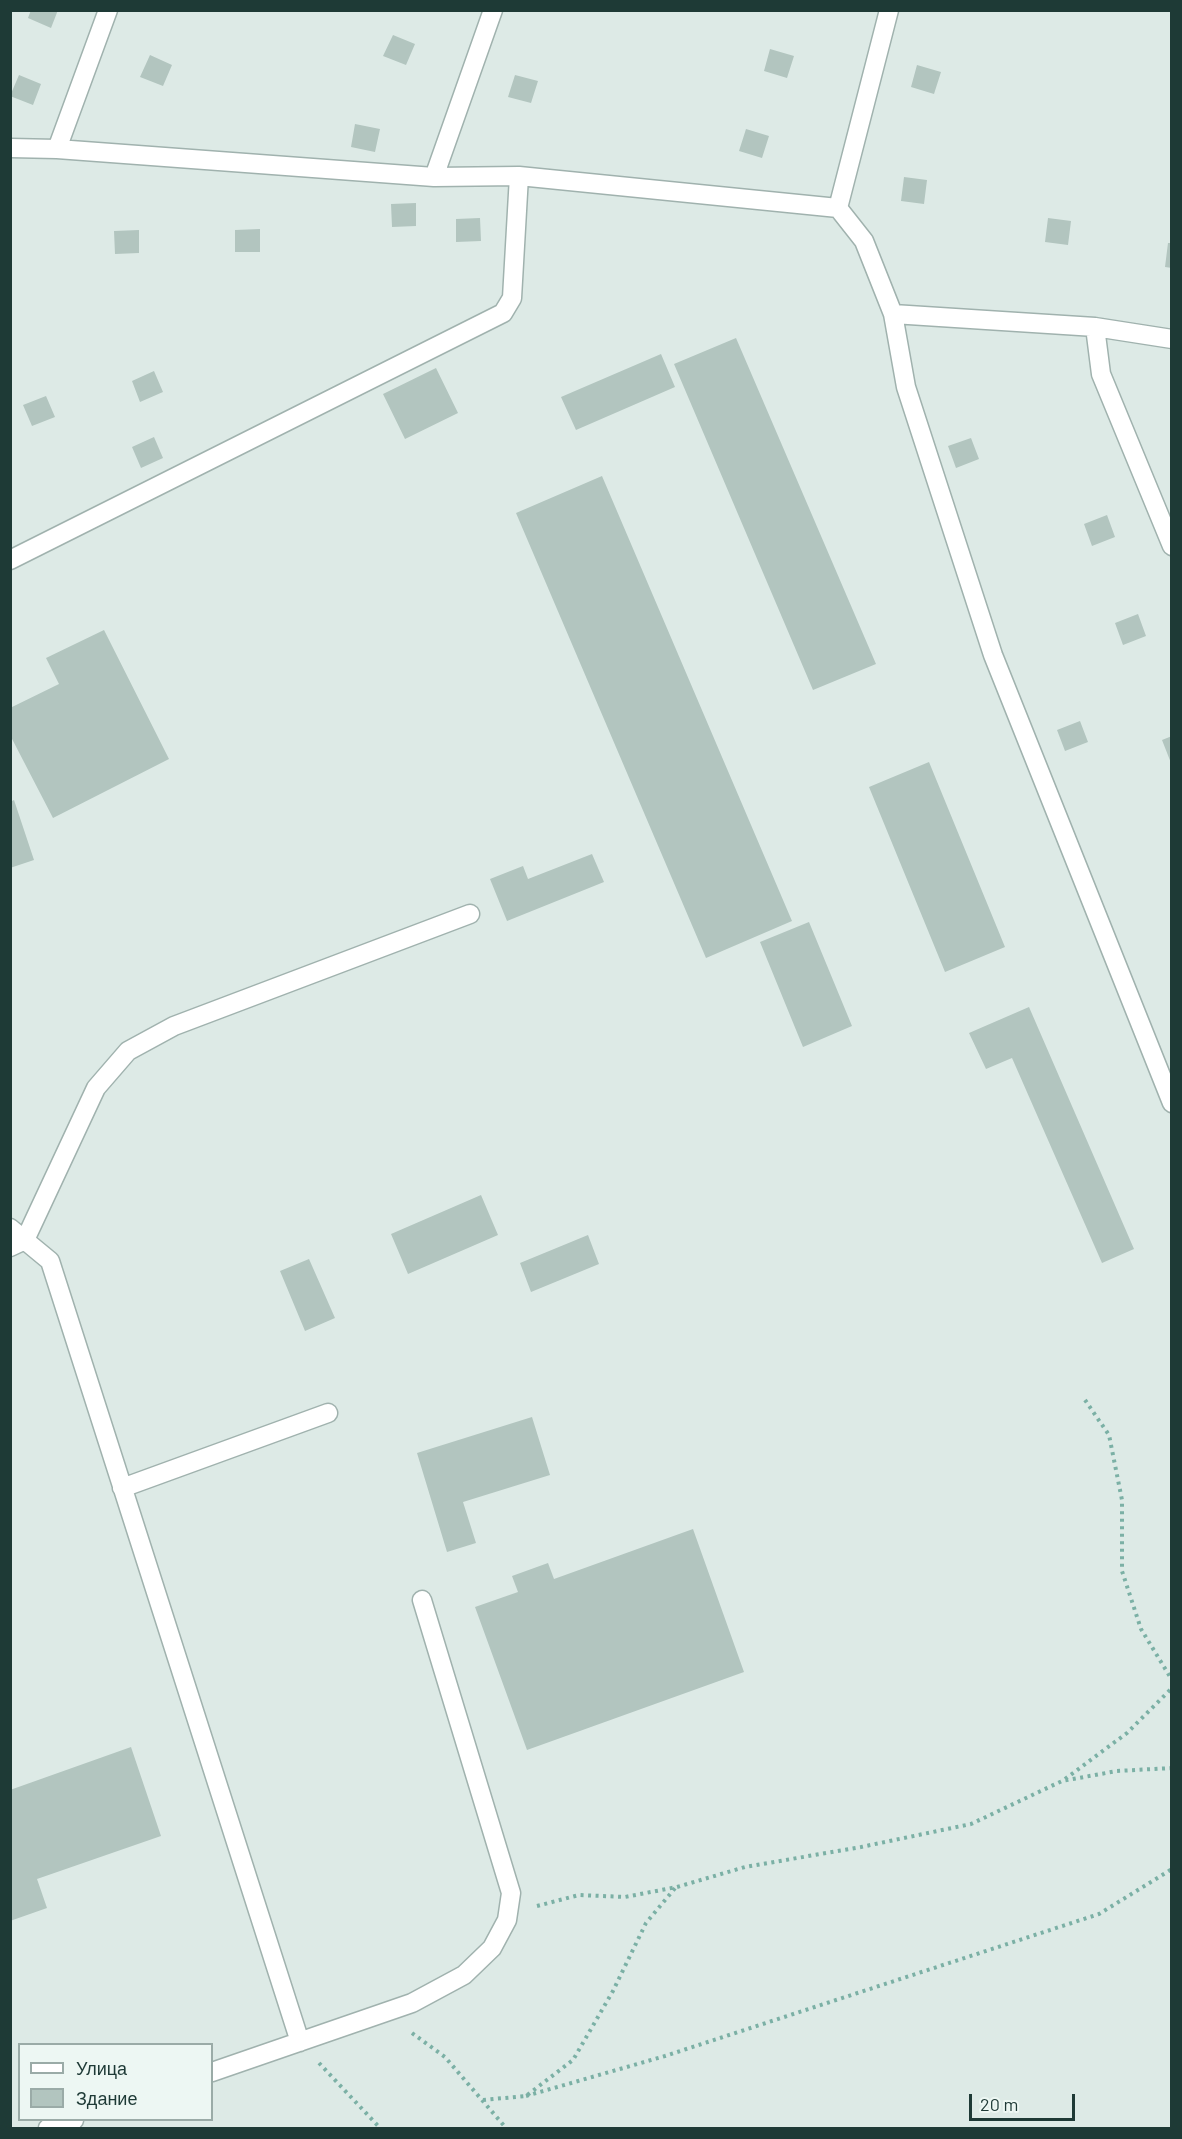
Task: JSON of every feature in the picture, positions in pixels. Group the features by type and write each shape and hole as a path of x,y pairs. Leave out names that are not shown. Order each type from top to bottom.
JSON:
{"street":[{"path":"57,149 108,10"},
{"path":"434,177 493,10"},
{"path":"838,208 889,10"},
{"path":"10,148 57,149 434,177 519,176 838,208 864,241 893,314 906,387 993,654 1172,1103"},
{"path":"10,561 503,313 512,298 519,176"},
{"path":"893,314 1095,327 1172,339"},
{"path":"1095,327 1101,374 1172,546"},
{"path":"18,1243 96,1088 128,1051 174,1026 470,914"},
{"path":"10,1228 18,1243 50,1261 300,2042"},
{"path":"122,1488 328,1413"},
{"path":"213,2073 412,2003 464,1975 492,1948 507,1920 511,1893 422,1600"},
{"path":"48,2128 71,2121"}],"path":[{"path":"1085,1400 1109,1435 1122,1500 1122,1571 1140,1629 1172,1680"},
{"path":"507,1920 539,1905 579,1895 625,1897 677,1887 745,1867 861,1847 971,1824 1062,1781 1127,1733 1172,1688"},
{"path":"1062,1781 1117,1771 1172,1768"},
{"path":"483,2100 526,2096 665,2056 1099,1914 1172,1869"},
{"path":"526,2096 573,2060 613,1991 646,1923 677,1887"},
{"path":"384,2013 445,2057 506,2128"},
{"path":"300,2042 380,2128"}],"building":[{"path":"31,10 58,10 51,28 28,18"},
{"path":"393,35 415,44 406,65 383,56"},
{"path":"770,49 794,56 787,78 764,71"},
{"path":"150,55 172,65 163,86 140,77"},
{"path":"917,65 941,72 934,94 911,87"},
{"path":"19,75 41,84 33,105 10,96"},
{"path":"515,75 538,81 531,103 508,97"},
{"path":"355,124 380,129 375,152 351,147"},
{"path":"746,129 769,136 762,158 739,151"},
{"path":"904,177 927,180 924,204 901,201"},
{"path":"416,203 416,226 392,227 391,204"},
{"path":"480,218 481,241 456,242 456,219"},
{"path":"1048,218 1071,221 1068,245 1045,242"},
{"path":"260,229 260,252 235,252 235,230"},
{"path":"139,230 139,253 115,254 114,231"},
{"path":"1168,243 1172,243 1172,268 1165,267"},
{"path":"736,338 876,664 813,690 674,364"},
{"path":"661,354 675,387 576,430 561,397"},
{"path":"436,368 458,413 405,439 383,394"},
{"path":"154,371 163,392 140,402 132,381"},
{"path":"46,396 55,417 32,426 23,405"},
{"path":"154,437 163,458 141,468 132,447"},
{"path":"971,438 979,459 956,468 948,446"},
{"path":"602,476 792,921 706,958 516,513"},
{"path":"1107,515 1115,537 1092,546 1084,524"},
{"path":"1138,614 1146,636 1123,645 1115,623"},
{"path":"104,630 169,759 53,818 10,735 10,708 59,684 46,658"},
{"path":"1080,721 1088,742 1065,751 1057,730"},
{"path":"1172,736 1172,763 1171,763 1162,740"},
{"path":"929,762 1005,947 945,972 869,787"},
{"path":"14,800 34,860 10,868 10,802"},
{"path":"592,854 604,882 507,921 490,879 523,866 528,879"},
{"path":"809,922 852,1026 803,1047 760,942"},
{"path":"1029,1007 1134,1249 1102,1263 1012,1058 986,1069 969,1033"},
{"path":"481,1195 498,1235 408,1274 391,1234"},
{"path":"588,1235 599,1264 531,1292 520,1263"},
{"path":"309,1259 335,1318 305,1331 280,1271"},
{"path":"532,1417 550,1475 463,1502 476,1543 447,1552 417,1453"},
{"path":"693,1529 744,1672 527,1750 475,1607 518,1592 512,1576 548,1563 554,1579"},
{"path":"131,1747 161,1836 37,1879 47,1908 10,1921 10,1790"}]}
